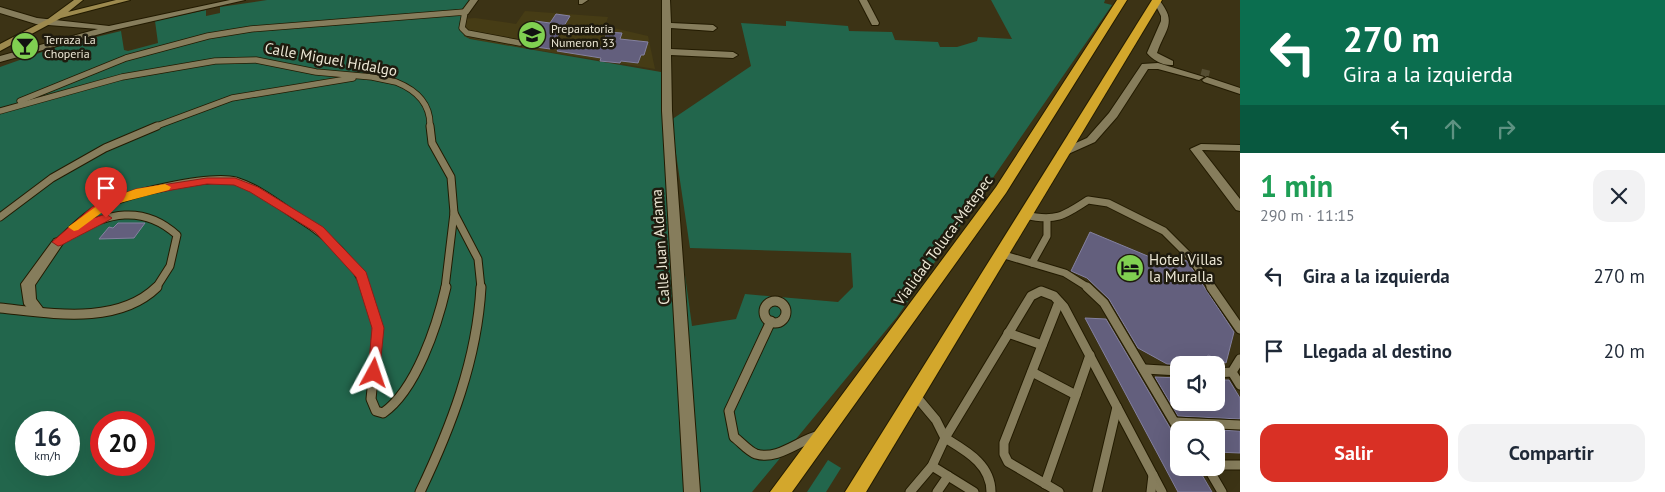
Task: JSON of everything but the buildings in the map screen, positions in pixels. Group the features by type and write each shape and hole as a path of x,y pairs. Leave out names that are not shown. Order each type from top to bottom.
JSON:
{"highway":[{"name":"Vialidad Toluca-Metepec","path":"780,492 1001,190 1122,0"},
{"path":"855,492 1156,0"}],"main road":[{"path":"0,48 55,19 80,0"},
{"path":"55,19 126,0"}],"street":[{"path":"0,59 112,28 241,0"},
{"path":"466,12 474,0"},
{"name":"Calle Juan Aldama","path":"666,0 668,52 667,111 692,492"},
{"path":"864,0 875,23"},
{"path":"1156,0 1167,19 1152,52 1160,63"},
{"path":"0,10 24,19 55,19 112,28"},
{"path":"667,25 713,28"},
{"path":"668,52 733,54"},
{"path":"1062,153 1091,140 1113,115 1143,68 1160,63 1239,87"},
{"path":"1240,148 1202,147 1195,149 1240,207"},
{"path":"38,312 29,300 28,284 58,242"}],"lane":[{"path":"0,110 93,70 199,38 240,31 348,23 442,12 466,12 462,28 467,33 520,43"},
{"name":"Calle Miguel Hidalgo","path":"0,110 131,74 185,64 248,60 282,64 315,72 365,77 400,84 414,90 430,118 430,136 452,181 454,214 450,260 441,308 415,373 396,404 383,413 376,411 371,399 378,328 361,275 319,230 254,190 235,181 207,181 136,193 108,202 96,209 58,242"},
{"path":"0,217 52,178 105,148 190,112 232,98 365,77"},
{"path":"1024,215 1047,221 1064,216 1088,200 1108,203 1164,231 1191,258 1240,329"},
{"path":"0,308 38,312 109,313 137,303 148,296 169,271 176,252 177,235 168,224 139,214 106,218 89,224 58,242"},
{"path":"420,492 434,462 462,386 475,334 480,301 478,259 468,235 454,214"},
{"path":"1032,263 1047,236 1047,221"},
{"path":"1001,254 1065,273 1092,290 1104,303 1174,421"},
{"path":"910,492 932,466 945,438 1031,296 1041,291 1054,296 1059,302 1090,356 1162,492"},
{"path":"1059,302 1004,443 1004,454 1008,462 1059,492"},
{"path":"771,321 729,411 734,437 757,454 772,454 810,436 822,435"},
{"path":"1008,333 1042,346"},
{"path":"1045,484 1090,356"},
{"path":"1232,372 1240,359"},
{"path":"1145,369 1170,370"},
{"path":"1032,372 1076,395"},
{"path":"1225,372 1232,372"},
{"path":"1232,372 1240,385"},
{"path":"915,395 936,420 945,438 976,459 989,477 992,485 991,492"},
{"path":"1097,492 1117,407"},
{"path":"1225,425 1240,425"},
{"path":"1225,465 1240,465"},
{"path":"932,466 968,491"},
{"path":"1151,492 1153,475"},
{"path":"937,492 948,476"},
{"path":"1213,476 1222,492"}],"shaded area":[{"name":"Preparatoria Numeron 33","path":"525,11 608,17 605,26 648,36 655,69 486,42 465,37 460,32 462,19 475,18 516,24"}],"green space":[{"path":"267,0 470,0 462,20 464,36 470,39 661,72 665,130 692,326 736,319 745,294 838,302 853,287 851,253 690,248 671,120 751,66 741,23 786,26 786,21 848,26 849,31 892,32 895,40 938,42 940,47 957,47 977,41 978,37 1012,39 991,0 1105,0 1104,3 1112,5 897,317 752,492 0,492 0,67 59,46 121,31 124,50 128,51 158,43 155,21 206,10 206,16 220,13 220,7"},
{"path":"828,460 841,468 826,492 807,492"}],"tunnel":[{"path":"1201,73 1209,75"}],"slow traffic":[{"path":"74,227 85,217 108,202 136,193 165,187"}],"place":[{"name":"Preparatoria Numeron 33","path":"532,35"},
{"name":"Terraza La Choperia","path":"25,46"},
{"name":"Hotel Villas la Muralla","path":"1130,268"}],"route":[{"path":"106,218 89,224 58,242 96,209 108,202 136,193 192,182 207,181 235,181 254,190 319,230 361,275 378,328 374,373"}]}
